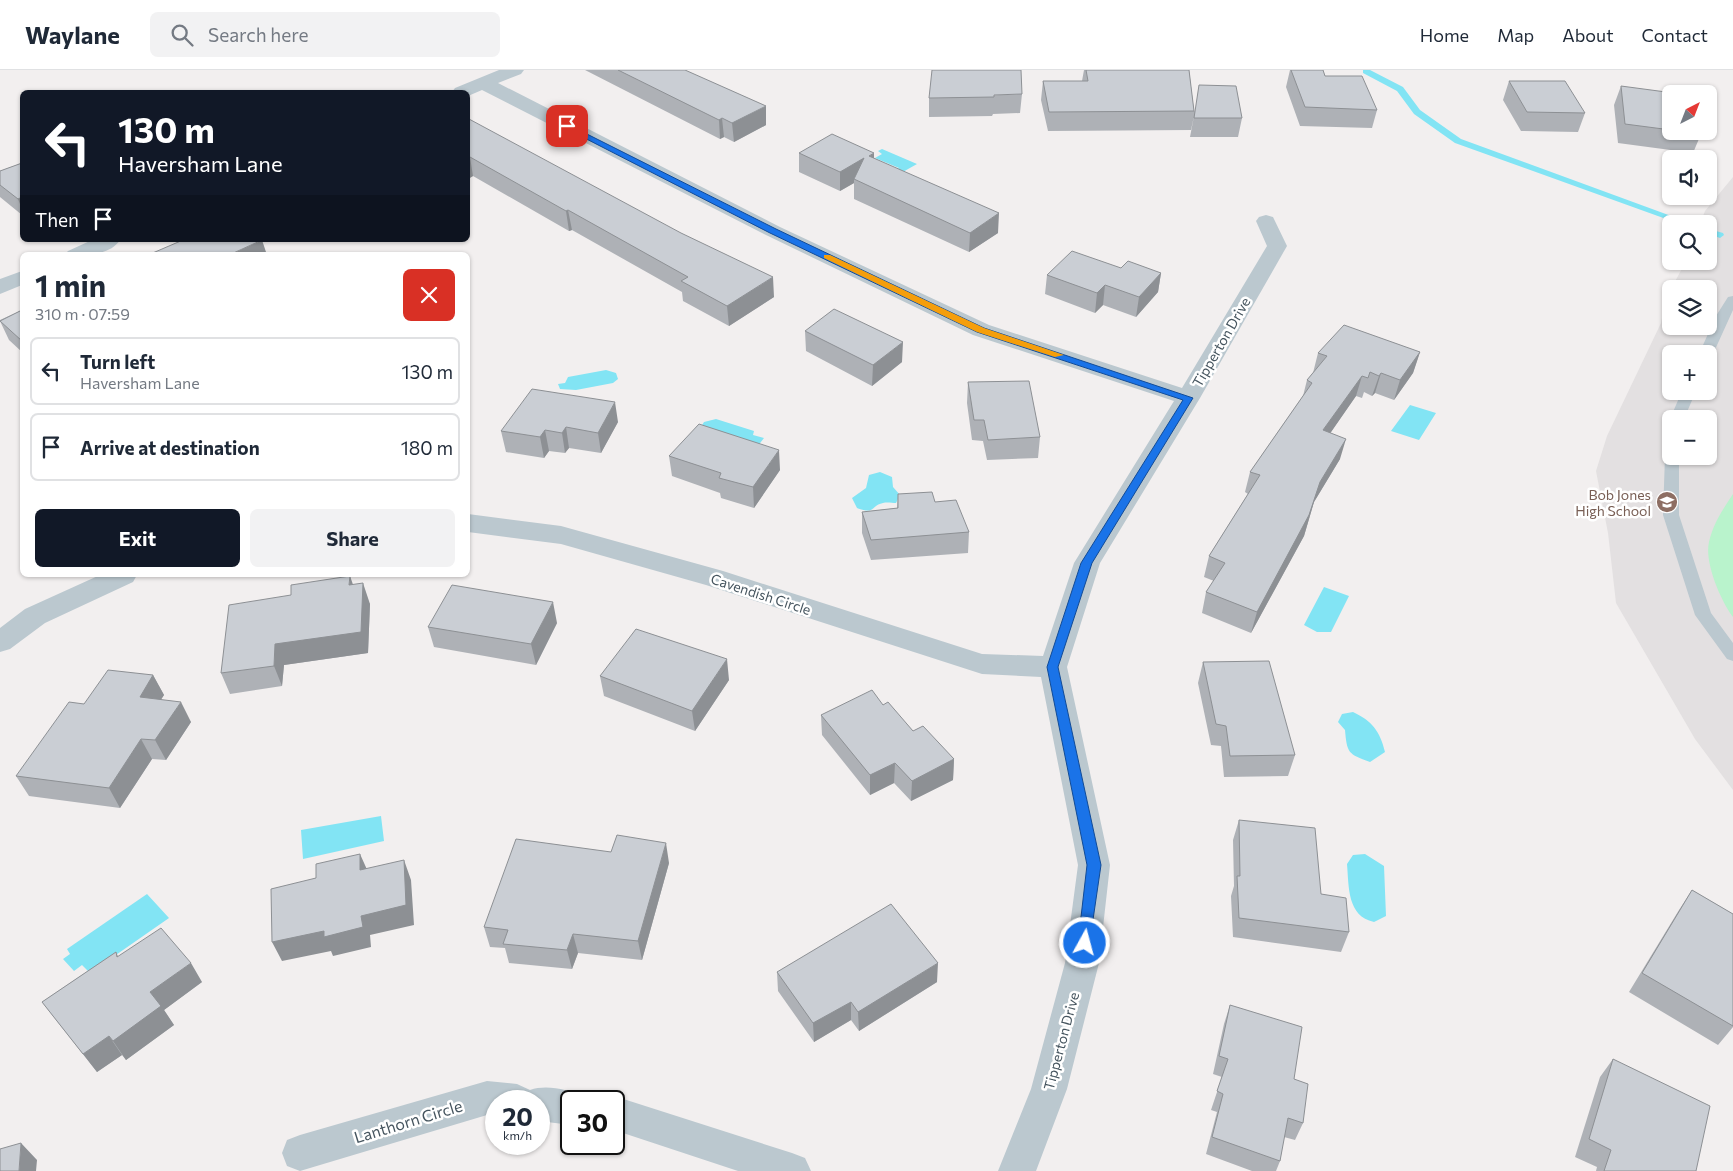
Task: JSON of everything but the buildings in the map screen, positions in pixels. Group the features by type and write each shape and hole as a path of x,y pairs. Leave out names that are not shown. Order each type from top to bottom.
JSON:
{"street":[{"path":"466,90 515,70"},
{"path":"483,83 773,231 981,330 1188,398"},
{"name":"Tipperton Drive","path":"1018,1171 1049,1089 1082,963 1094,865 1053,667 1087,563 1188,398 1277,246 1266,221"},
{"path":"82,252 105,242"},
{"path":"0,287 20,278"},
{"name":"Cavendish Circle","path":"470,523 561,535 714,578 982,664 1053,667"},
{"path":"0,642 36,616 120,577"},
{"name":"Lanthorn Circle","path":"300,1153 485,1099"},
{"path":"625,1117 792,1171"}],"lane":[{"path":"1710,345 1723,316 1733,300"},
{"path":"1672,465 1671,516 1703,616 1733,655"}],"shaded area":[{"name":"Bob Jones High School","path":"1733,177 1733,790 1695,739 1616,603 1608,533 1596,471 1607,436 1662,318 1662,335 1717,335 1717,280 1676,280 1681,270 1717,270 1717,215 1703,215 1710,205 1717,205 1717,196"}],"green space":[{"path":"1733,494 1733,617 1723,601 1715,581 1708,550 1716,523"}],"water":[{"path":"882,149 917,164 901,173 896,171 899,168 875,158 882,154 878,151"},
{"path":"606,370 616,373 618,379 613,383 576,390 560,389 558,384 565,383 568,377"},
{"path":"1410,405 1436,413 1419,440 1391,431"},
{"path":"716,419 754,431 753,435 764,438 757,447 699,430 704,422"},
{"path":"880,472 892,477 893,487 900,495 896,503 879,504 867,511 857,508 852,498 866,488 869,475"},
{"path":"1324,587 1349,596 1331,632 1317,632 1304,625"},
{"path":"1353,712 1370,723 1378,732 1383,745 1385,752 1370,762 1350,752 1345,730 1338,722 1342,714"},
{"path":"381,816 384,841 303,859 301,830"},
{"path":"1365,854 1384,866 1386,916 1374,922 1365,919 1359,914 1354,907 1349,891 1347,864 1353,855"},
{"path":"147,894 169,918 90,973 82,965 74,971 63,959 70,954 67,949"}],"waterway":[{"path":"1366,71 1400,89 1417,112 1458,141 1664,215"}],"slow traffic":[{"path":"827,257 981,330 1059,355"}],"place":[{"name":"Bob Jones High School","path":"1667,502"}],"route":[{"path":"567,126 773,231 981,330 1188,398 1087,563 1053,667 1094,865 1085,943"}]}
